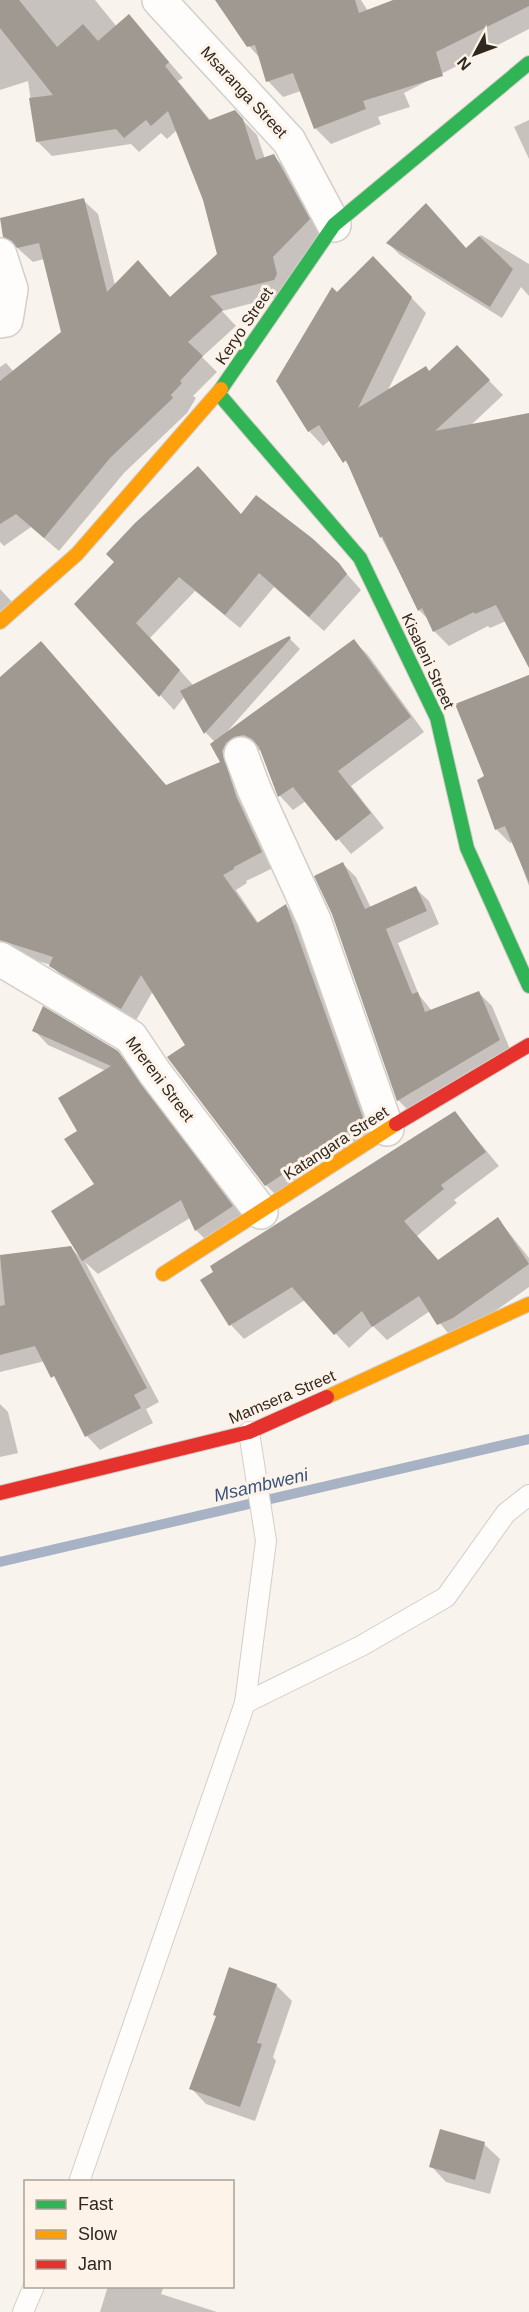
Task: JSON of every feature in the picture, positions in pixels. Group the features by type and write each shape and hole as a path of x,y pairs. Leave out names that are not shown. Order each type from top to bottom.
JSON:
{"street":[{"name":"Msaranga Street","path":"159,0 289,141 334,225"},
{"name":"Keryo Street","path":"0,622 77,554 218,393 334,225 529,63"},
{"path":"0,255 10,289 6,320 0,321"},
{"name":"Kisaleni Street","path":"218,393 360,558 437,718 467,848 529,986"},
{"path":"242,754 254,789 314,920 387,1129"},
{"name":"Mrereni Street","path":"0,959 131,1037 154,1073 261,1212"},
{"name":"Katangara Street","path":"163,1274 387,1129 529,1046"},
{"name":"Mamsera Street","path":"0,1493 249,1432 529,1304"}],"lane":[{"path":"79,2180 245,1703 266,1540 249,1432"},
{"path":"245,1703 361,1646 446,1597 506,1513 529,1495"},
{"path":"23,2312 33,2288"}],"building":[{"path":"0,0 19,0 57,47 83,24 98,41 129,14 169,62 165,66 209,120 235,110 243,119 256,160 274,154 310,219 273,257 277,274 274,280 210,296 223,310 188,342 203,356 180,381 182,383 171,395 173,398 110,458 44,538 16,514 0,524 0,381 61,332 39,243 17,248 12,241 3,237 0,218 84,198 107,292 138,260 170,297 217,254 203,200 168,111 151,126 146,120 124,138 116,129 36,142 29,98 53,95 0,28"},
{"path":"215,0 355,0 359,13 393,0 529,0 529,6 436,52 443,76 363,101 366,109 314,129 293,73 266,82 255,45 247,47"},
{"path":"426,203 466,248 479,236 513,269 490,307 386,243"},
{"path":"373,256 412,297 358,408 426,366 429,371 457,345 490,380 435,431 529,413 529,668 496,605 475,614 474,612 433,632 422,608 418,611 382,536 380,538 346,460 343,463 319,425 308,432 276,381 332,287 337,292"},
{"path":"198,466 241,514 256,495 312,538 339,563 347,574 309,617 259,573 225,615 179,577 136,623 180,670 159,697 74,604 114,562 106,554 135,523"},
{"path":"289,636 291,638 204,734 180,691"},
{"path":"354,639 411,717 338,771 371,813 336,841 293,787 278,797 259,747 252,739 244,735 234,737 226,743 222,751 236,796 262,852 223,875 257,923 286,904 364,1121 265,1186 167,1057 185,1045 141,975 121,1009 49,966 53,957 0,940 0,677 41,641 166,785 220,762 210,744"},
{"path":"529,675 529,883 505,826 495,830 477,780 484,776 455,704"},
{"path":"343,862 365,909 416,886 427,911 386,929 412,994 418,992 425,1012 479,991 500,1040 397,1101 332,914 314,876"},
{"path":"43,1006 118,1051 233,1206 195,1231 181,1200 82,1261 51,1211 94,1184 64,1139 77,1131 58,1098 111,1066 32,1031"},
{"path":"455,1111 486,1152 441,1185 444,1189 404,1221 438,1260 498,1217 529,1264 453,1318 437,1325 419,1296 372,1327 362,1311 334,1335 292,1287 229,1326 200,1280 213,1272 210,1266"},
{"path":"71,1246 147,1388 134,1395 141,1408 85,1437 54,1376 51,1378 35,1346 0,1355 0,1306 5,1305 0,1255"},
{"path":"229,1967 277,1984 257,2043 262,2044 240,2107 189,2089 216,2016 213,2015"},
{"path":"440,2129 485,2142 475,2180 429,2167"}],"waterway":[{"name":"Msambweni","path":"0,1562 529,1439"}],"traffic: fast":[{"path":"221,389 334,225 529,63"},
{"path":"218,393 360,558 437,718 467,848 529,986"}],"traffic: slow":[{"path":"0,622 77,554 221,389"},
{"path":"163,1274 396,1124"},
{"path":"327,1397 529,1304"}],"traffic: jam":[{"path":"396,1124 529,1045"},
{"path":"0,1493 249,1432 327,1397"}]}
